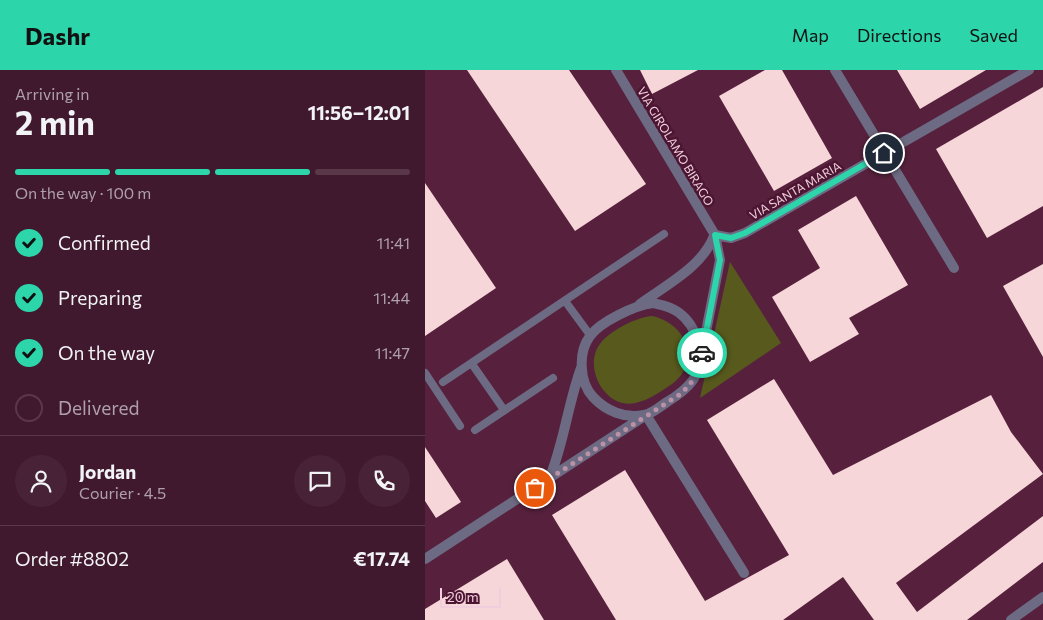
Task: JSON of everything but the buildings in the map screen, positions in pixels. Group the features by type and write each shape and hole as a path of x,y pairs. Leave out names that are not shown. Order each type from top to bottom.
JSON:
{"street":[{"name":"VIA GIROLAMO BIRAGO","path":"616,70 715,235 720,260 700,362"},
{"path":"835,70 954,268"},
{"name":"VIA SANTA MARIA","path":"715,235 731,238 745,233 1029,70"},
{"path":"551,477 558,459 572,393 581,367 584,349 590,335 623,312 639,304 692,266 709,251 715,235"},
{"path":"425,559 682,393 694,379 700,362 696,334 688,320 667,306 653,303 639,304"},
{"path":"581,367 583,380 590,394 600,405 611,412 629,416 646,416"},
{"path":"646,416 744,573"},
{"path":"1011,620 1043,597"}],"lane":[{"path":"443,382 664,234"},
{"path":"565,301 590,335"},
{"path":"472,364 504,410"},
{"path":"425,373 460,426"},
{"path":"475,430 553,378"}],"shaded area":[{"path":"730,262 781,343 700,398"},
{"path":"652,316 669,323 683,336 688,353 687,363 683,372 670,385 639,402 626,403 612,399 602,388 596,376 594,362 597,350 604,339 616,330 639,319"}],"way so far":[{"path":"535,488 682,393 694,379 702,353"}],"route":[{"path":"702,353 720,260 715,235 731,238 745,233 884,153"}]}
